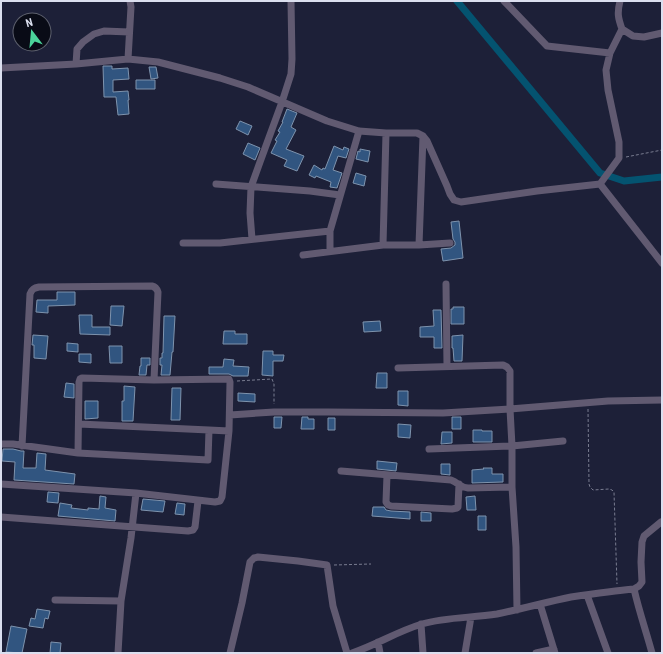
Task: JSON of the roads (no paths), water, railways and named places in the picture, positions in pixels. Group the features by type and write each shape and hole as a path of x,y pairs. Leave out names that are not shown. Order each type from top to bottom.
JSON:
{"street":[{"path":"128,59 131,7 130,1"},
{"path":"252,239 250,213 251,187 291,74 291,1"},
{"path":"504,1 547,46 610,53"},
{"path":"620,1 617,10 618,19 622,29 633,36 644,37 662,33"},
{"path":"1,68 76,64 128,59 158,62 248,87 327,121 359,131 386,134 417,133 423,136 427,142 450,194 454,200 461,202 601,182 619,158 619,142 608,90 606,70 610,53 622,29"},
{"path":"76,64 77,48 94,34 104,31 129,32"},
{"path":"330,251 330,231 359,131"},
{"path":"383,244 386,134"},
{"path":"419,245 423,136"},
{"path":"601,182 662,263"},
{"path":"216,184 310,191 340,195"},
{"path":"183,243 220,243 330,231"},
{"path":"303,255 383,244 419,245 450,243"},
{"path":"446,284 447,366"},
{"path":"22,446 30,294 34,288 155,287 158,292 154,380"},
{"path":"398,368 503,366 507,367 510,371 512,487 516,547 517,610"},
{"path":"1,484 136,493 198,501 220,501 222,497 229,431 230,382 228,379 154,380 82,378 79,382 78,454"},
{"path":"230,415 274,412 443,412 510,409 588,402 662,400"},
{"path":"79,424 229,431"},
{"path":"1,444 78,454 208,460 209,430"},
{"path":"429,449 512,446 563,441"},
{"path":"341,471 451,480 462,487 468,488 512,487"},
{"path":"388,475 386,502 391,506 457,508 459,484"},
{"path":"118,653 121,601 131,538 136,493"},
{"path":"1,517 191,531 195,527 198,501"},
{"path":"352,653 421,624 444,619 495,614 570,598 634,589 642,582 641,562 642,542 644,536 661,522"},
{"path":"230,653 250,562 258,557 327,565 333,606 347,653"},
{"path":"634,589 639,612 648,636 652,653"},
{"path":"587,595 608,653"},
{"path":"55,600 121,601"},
{"path":"536,653 554,651 540,604"},
{"path":"465,653 471,617"},
{"path":"421,624 423,653"},
{"path":"378,642 380,653"}],"waterway":[{"path":"457,1 600,173 624,181 662,177"}]}
